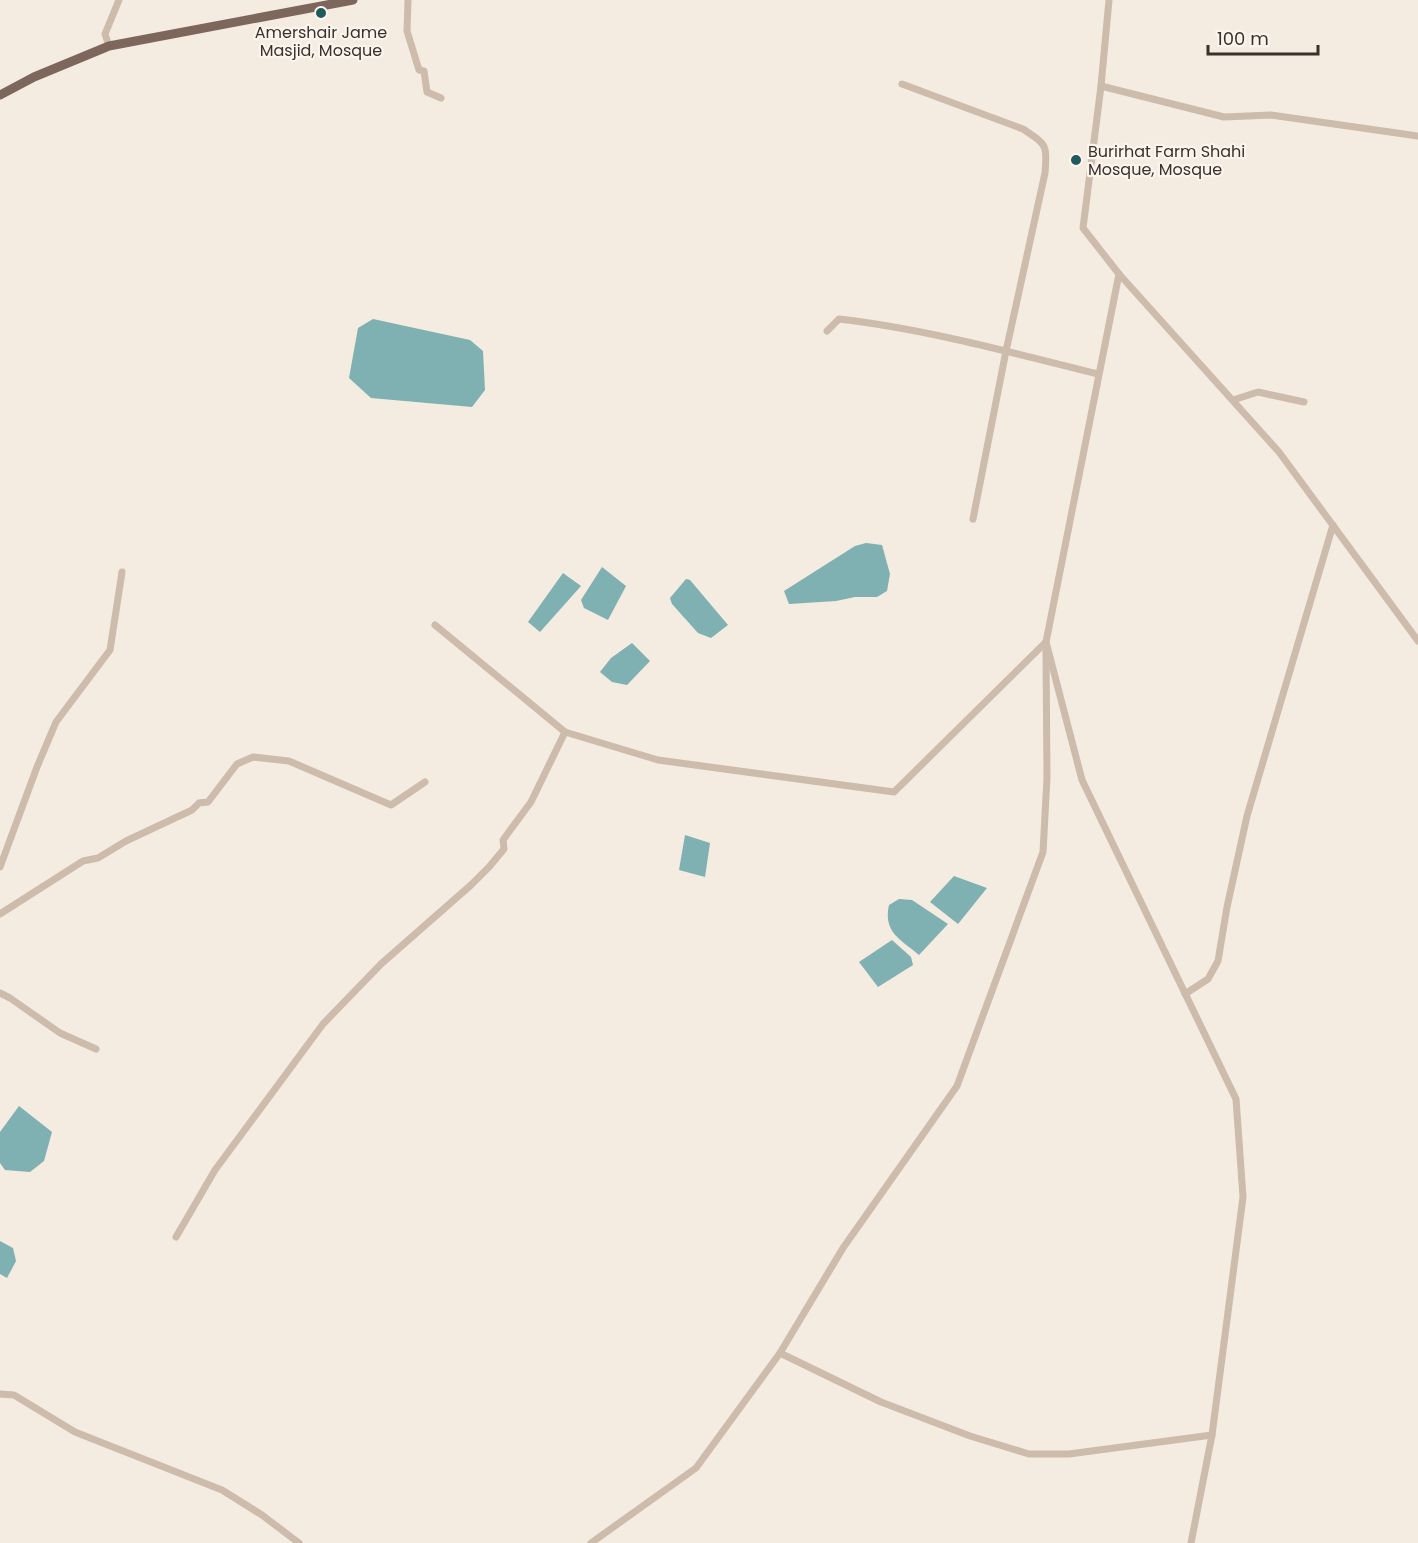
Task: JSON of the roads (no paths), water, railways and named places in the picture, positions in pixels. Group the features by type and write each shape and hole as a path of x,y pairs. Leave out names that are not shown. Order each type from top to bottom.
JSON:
{"main road":[{"path":"0,95 34,77 109,46 353,0"}],"street":[{"path":"109,46 105,34 118,0"},
{"path":"408,0 407,31 419,70 423,71 427,92 441,98"},
{"path":"1109,0 1083,228 1119,274 1279,452 1418,641"},
{"path":"902,84 1023,129 1041,140 1046,149 1045,173 1006,351 973,519"},
{"path":"1101,86 1224,117 1271,115 1418,136"},
{"path":"591,1543 696,1468 780,1353 843,1248 957,1086 1043,852 1047,778 1046,642 1119,274"},
{"path":"827,331 839,319 875,323 1006,351 1098,374"},
{"path":"1233,400 1258,393 1304,402"},
{"path":"1185,994 1208,980 1218,961 1247,816 1333,525"},
{"path":"0,867 56,722 110,650 122,572"},
{"path":"435,624 566,732 658,760 894,792 1046,642"},
{"path":"1046,642 1082,780 1236,1099 1243,1197 1212,1435 1191,1543"},
{"path":"176,1237 215,1170 323,1023 381,964 489,867 504,849 503,840 531,801 566,732"},
{"path":"0,914 83,861 98,858 126,841 192,810 200,803 208,802 237,764 253,757 289,761 391,805 425,782"},
{"path":"0,993 60,1033 96,1049"},
{"path":"780,1353 881,1402 970,1436 1029,1454 1069,1454 1212,1435"},
{"path":"0,1394 14,1395 75,1432 222,1490 262,1515 299,1543"}],"water":[{"path":"373,319 470,340 483,351 485,390 472,407 371,398 349,378 358,328"},
{"path":"866,543 882,545 890,574 887,591 877,597 789,604 784,591 855,546"},
{"path":"602,567 626,586 608,620 584,608 581,600"},
{"path":"563,573 581,586 540,632 528,622"},
{"path":"686,579 690,580 728,625 711,638 698,633 672,604 670,598"},
{"path":"632,643 650,661 627,685 612,682 600,672 611,658"},
{"path":"685,835 710,843 705,877 679,870"},
{"path":"954,876 987,888 958,924 930,902"},
{"path":"899,899 912,900 948,924 919,955 895,934 888,922 889,905"},
{"path":"892,940 911,957 913,965 878,987 859,962"},
{"path":"19,1106 52,1132 44,1161 30,1172 5,1170 0,1163 0,1132"},
{"path":"0,1241 13,1248 16,1261 7,1278 0,1274"}],"place":[{"name":"Amershair Jame Masjid, Mosque","path":"321,13"},
{"name":"Burirhat Farm Shahi Mosque, Mosque","path":"1076,160"}]}
